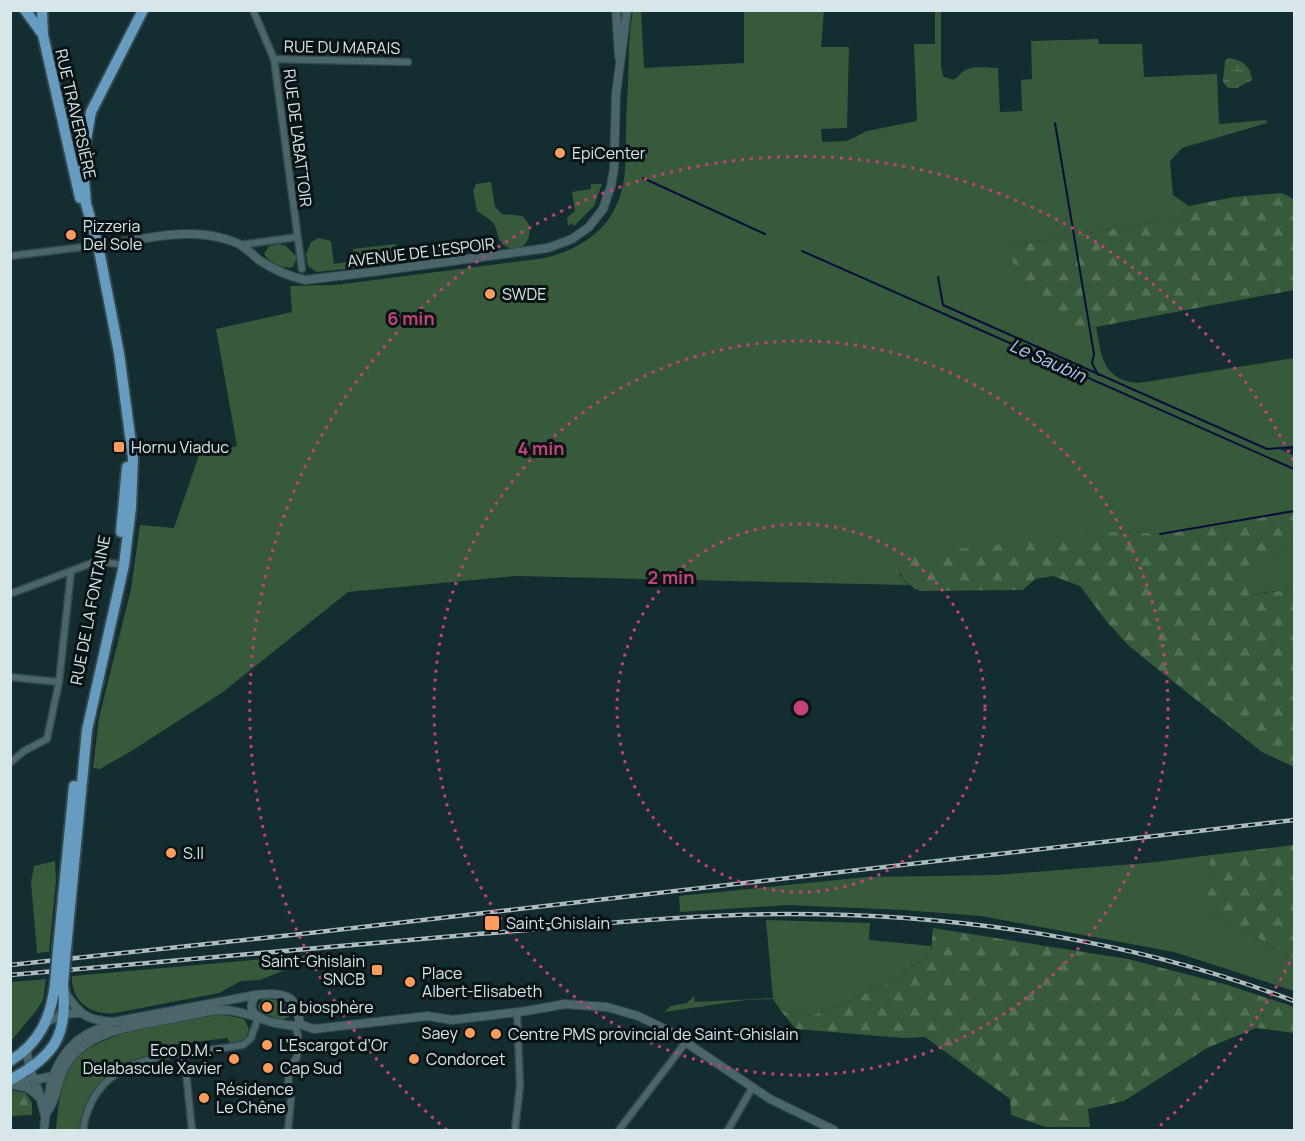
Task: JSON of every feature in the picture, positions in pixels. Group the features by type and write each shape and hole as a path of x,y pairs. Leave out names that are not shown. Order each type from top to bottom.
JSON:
{"main road":[{"name":"RUE TRAVERSIÈRE","path":"25,10 43,35"},
{"name":"RUE TRAVERSIÈRE","path":"42,10 43,35 80,199"},
{"name":"RUE DE LA FONTAINE","path":"61,986 62,949 85,712 121,564 127,470 125,425 116,360 86,204 83,167 88,124 92,112 143,10"},
{"name":"RUE DE LA FONTAINE","path":"80,199 94,245"},
{"path":"10,1080 31,1074 52,1047 62,1029 64,1014 61,986"},
{"path":"10,1061 27,1049 40,1034 61,986"}],"street":[{"name":"RUE DE L'ABATTOIR","path":"253,10 274,59 302,269"},
{"path":"616,10 617,50 620,62"},
{"path":"620,62 627,10"},
{"name":"RUE DU MARAIS","path":"274,59 408,62"},
{"name":"AVENUE DE L'ESPOIR","path":"94,245 199,233 216,236 240,245 274,270 305,280 548,248 572,239 589,227 599,215 610,191 614,170 616,94 620,62"},
{"path":"63,121 88,124"},
{"path":"240,245 298,237"},
{"path":"10,256 94,245"},
{"path":"10,594 98,561 121,564"},
{"path":"10,763 24,751 47,739 59,682 71,571"},
{"path":"10,677 59,682"},
{"path":"61,986 88,1025 87,1034"},
{"path":"46,1022 64,1014 82,1015 99,1021 113,1022 256,995 278,993 291,999 299,1012 297,1056 289,1069 288,1089 291,1096 288,1131"},
{"path":"256,995 251,1001 251,1009 258,1017"},
{"path":"45,1116 53,1105 62,1072 73,1055 84,1045 120,1029 223,1010 258,1017 274,1023 314,1029 428,1016 448,1020 565,1004 607,1007 629,1012 651,1021 686,1042 752,1088 823,1129 834,1131"},
{"path":"515,1131 520,1085 517,1012"},
{"path":"83,1131 85,1117 92,1100 118,1072 147,1058 246,1044 258,1017"},
{"path":"44,1131 52,1077 65,1052 87,1034 113,1022"},
{"path":"619,1131 686,1042"},
{"path":"27,1049 31,1074 38,1088 45,1116"},
{"path":"184,1053 192,1131"},
{"path":"10,1085 31,1074 52,1077 62,1072"},
{"path":"10,1085 24,1086 39,1097"},
{"path":"728,1131 752,1088"}],"green space":[{"path":"935,10 941,11 943,76 955,79 971,68 998,68 1000,112 1022,111 1021,80 1032,79 1031,41 1098,39 1099,44 1142,44 1144,77 1217,74 1219,124 1266,120 1267,123 1182,148 1170,161 1173,195 1189,206 1179,218 1005,247 1090,328 1096,327 1102,357 1106,365 1111,372 1127,381 1139,383 1294,358 1294,447 1280,449 1294,456 1294,511 1160,534 1123,531 899,574 908,585 515,576 348,592 223,692 133,750 100,769 93,768 99,718 131,589 140,525 174,528 199,455 237,446 216,329 292,312 290,286 335,285 545,258 572,249 594,235 611,215 624,182 629,38 633,11 641,11 644,68 744,63 744,11 824,11 821,47 849,47 847,128 821,129 822,142 847,141 867,131 917,121 914,44 935,44"},
{"path":"1229,58 1245,64 1252,80 1237,88 1228,88 1223,82 1225,61"},
{"path":"491,182 495,207 502,214 522,216 527,221 530,233 525,244 520,248 514,249 503,245 493,223 477,211 473,191 476,184"},
{"path":"591,184 602,184 594,206 574,226 572,223 568,226 567,218 575,211 572,192 591,189"},
{"path":"1282,193 1294,199 1294,290 1090,328 1075,326 1041,313 1005,247 1179,218 1189,206 1234,197"},
{"path":"319,238 331,241 334,264 354,261 353,249 396,244 399,263 317,272 308,266 306,254 311,242"},
{"path":"279,244 286,246 297,257 293,267 277,265 264,254 269,246"},
{"path":"1294,511 1294,541 1246,580 1253,594 1294,589 1294,767 1262,752 1130,647 1107,622 1080,586 1053,576 1035,579 1023,590 920,591 902,578 900,568 899,555 1123,531 1160,534"},
{"path":"1294,541 1294,589 1252,594 1245,580"},
{"path":"1294,845 1294,957 1204,910 1211,855"},
{"path":"1211,855 1205,910 1294,957 1294,991 1174,952 981,916 788,905 680,912 679,896 867,877 996,875 1147,863"},
{"path":"55,861 56,881 49,952 37,953 31,882 34,866"},
{"path":"766,920 870,923 869,940 931,946 931,953 895,980 813,1015 781,1011 773,999 746,1000 664,1012 671,1006 687,1003 694,996 695,1002 773,998"},
{"path":"933,928 1128,959 1228,985 1294,1007 1294,1033 1256,1028 1207,1048 1124,1101 1088,1109 1090,1127 1045,1127 1011,1115 1010,1099 925,1037 903,1038 796,1029 781,1011 813,1015 895,980 931,953"},
{"path":"310,955 280,972 260,980 241,981 219,993 115,1013 98,1012 84,1005 75,993 72,976"},
{"path":"46,979 43,1000 11,1041 11,982"},
{"path":"263,999 283,1002 292,1011 290,1016 283,1020 261,1013 258,1006"},
{"path":"220,1014 244,1019 249,1029 245,1040 231,1044 227,1038 155,1047 158,1053 129,1062 96,1089 83,1115 79,1130 56,1130 60,1095 65,1078 73,1063 84,1052 100,1043 141,1028"},
{"path":"11,1090 26,1093 32,1103 32,1115 11,1116"}],"waterway":[{"path":"1055,123 1094,354 1092,363 1098,375"},
{"name":"Le Saubin","path":"643,178 765,234"},
{"name":"Le Saubin","path":"802,251 1294,469"},
{"path":"938,277 943,305 1267,449 1294,447"},
{"path":"1160,534 1294,511"}],"railway":[{"path":"10,965 301,934 1294,820"},
{"path":"10,975 673,918 790,914 854,915 982,925 1109,947 1172,962 1294,1001"}],"place":[{"name":"EpiCenter","path":"560,153"},
{"name":"Pizzeria Del Sole","path":"71,235"},
{"name":"SWDE","path":"490,294"},
{"name":"Hornu Viaduc","path":"119,447"},
{"name":"S.II","path":"171,853"},
{"name":"Saint-Ghislain","path":"492,923"},
{"name":"Saint-Ghislain SNCB","path":"377,970"},
{"name":"Place Albert-Elisabeth","path":"410,982"},
{"name":"La biosphère","path":"267,1007"},
{"name":"Saey","path":"470,1033"},
{"name":"Centre PMS provincial de Saint-Ghislain","path":"496,1034"},
{"name":"L’Escargot d’Or","path":"267,1045"},
{"name":"Eco D.M. - Delabascule Xavier","path":"234,1059"},
{"name":"Condorcet","path":"414,1059"},
{"name":"Cap Sud","path":"268,1068"},
{"name":"Résidence Le Chêne","path":"204,1098"}]}
